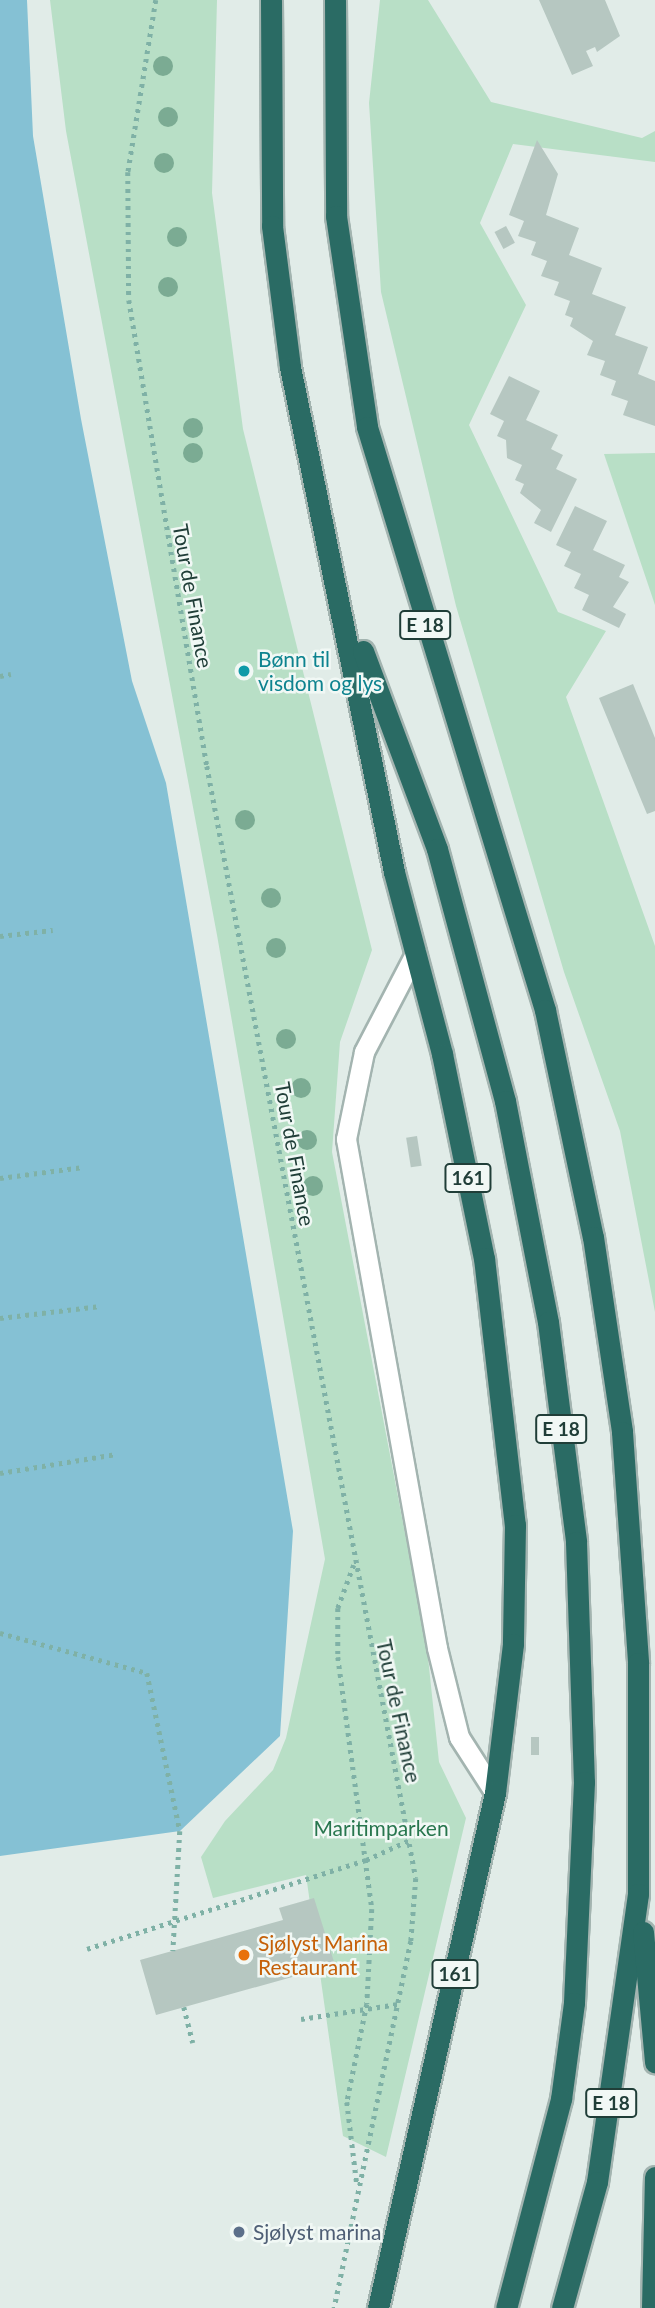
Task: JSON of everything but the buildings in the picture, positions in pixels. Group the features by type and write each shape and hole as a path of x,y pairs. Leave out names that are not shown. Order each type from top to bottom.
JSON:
{"highway":[{"name":"E 18","path":"271,0 269,160 279,294 304,442 337,572 437,849 479,995 530,1213 576,1542 584,1782 574,2003 558,2112 506,2308"},
{"name":"E 18","path":"335,0 336,216 367,427 524,932 562,1080 603,1299 635,1588 638,1894 599,2169 562,2308"},
{"name":"161","path":"337,572 415,952 484,1258 510,1446 516,1589 495,1793 378,2308"},
{"path":"638,1894 655,2062"},
{"path":"652,2308 655,2177"}],"lane":[{"path":"415,952 364,1052 346,1139 437,1648 459,1737 495,1793"}],"path":[{"name":"Tour de Finance","path":"156,0 128,172 129,300 177,597 355,1564 412,1839 415,1912 334,2308"},
{"path":"0,676 11,674"},
{"path":"0,936 53,930"},
{"path":"0,1178 83,1167"},
{"path":"0,1318 100,1306"},
{"path":"0,1472 116,1454"},
{"path":"355,1564 338,1608 338,1657 372,1909 367,2004 347,2102 358,2189"},
{"path":"0,1633 147,1674 180,1831 173,1951"},
{"path":"87,1949 134,1938 175,1916 366,1860 412,1839"},
{"path":"301,2019 367,2004 398,2004"},
{"path":"184,2007 193,2043"}],"green space":[{"name":"Maritimparken","path":"50,0 217,0 212,193 243,429 372,950 340,1042 332,1152 427,1648 439,1762 466,1818 386,2157 343,2136 306,1875 213,1898 201,1857 225,1821 273,1770 286,1738 325,1559 217,935 66,131"},
{"path":"380,0 428,0 491,102 642,138 655,131 655,162 513,144 480,223 526,305 469,425 558,612 606,631 566,697 655,946 655,1312 620,1131 564,972 456,606 381,292 369,103"},
{"path":"655,453 655,605 604,454"}],"water":[{"path":"0,0 27,0 33,136 81,419 132,681 166,783 293,1531 280,1736 180,1831 0,1856"}],"place":[{"name":"Bønn til visdom og lys","path":"244,671"},
{"name":"Sjølyst Marina Restaurant","path":"244,1955"},
{"name":"Sjølyst marina","path":"239,2232"}]}
